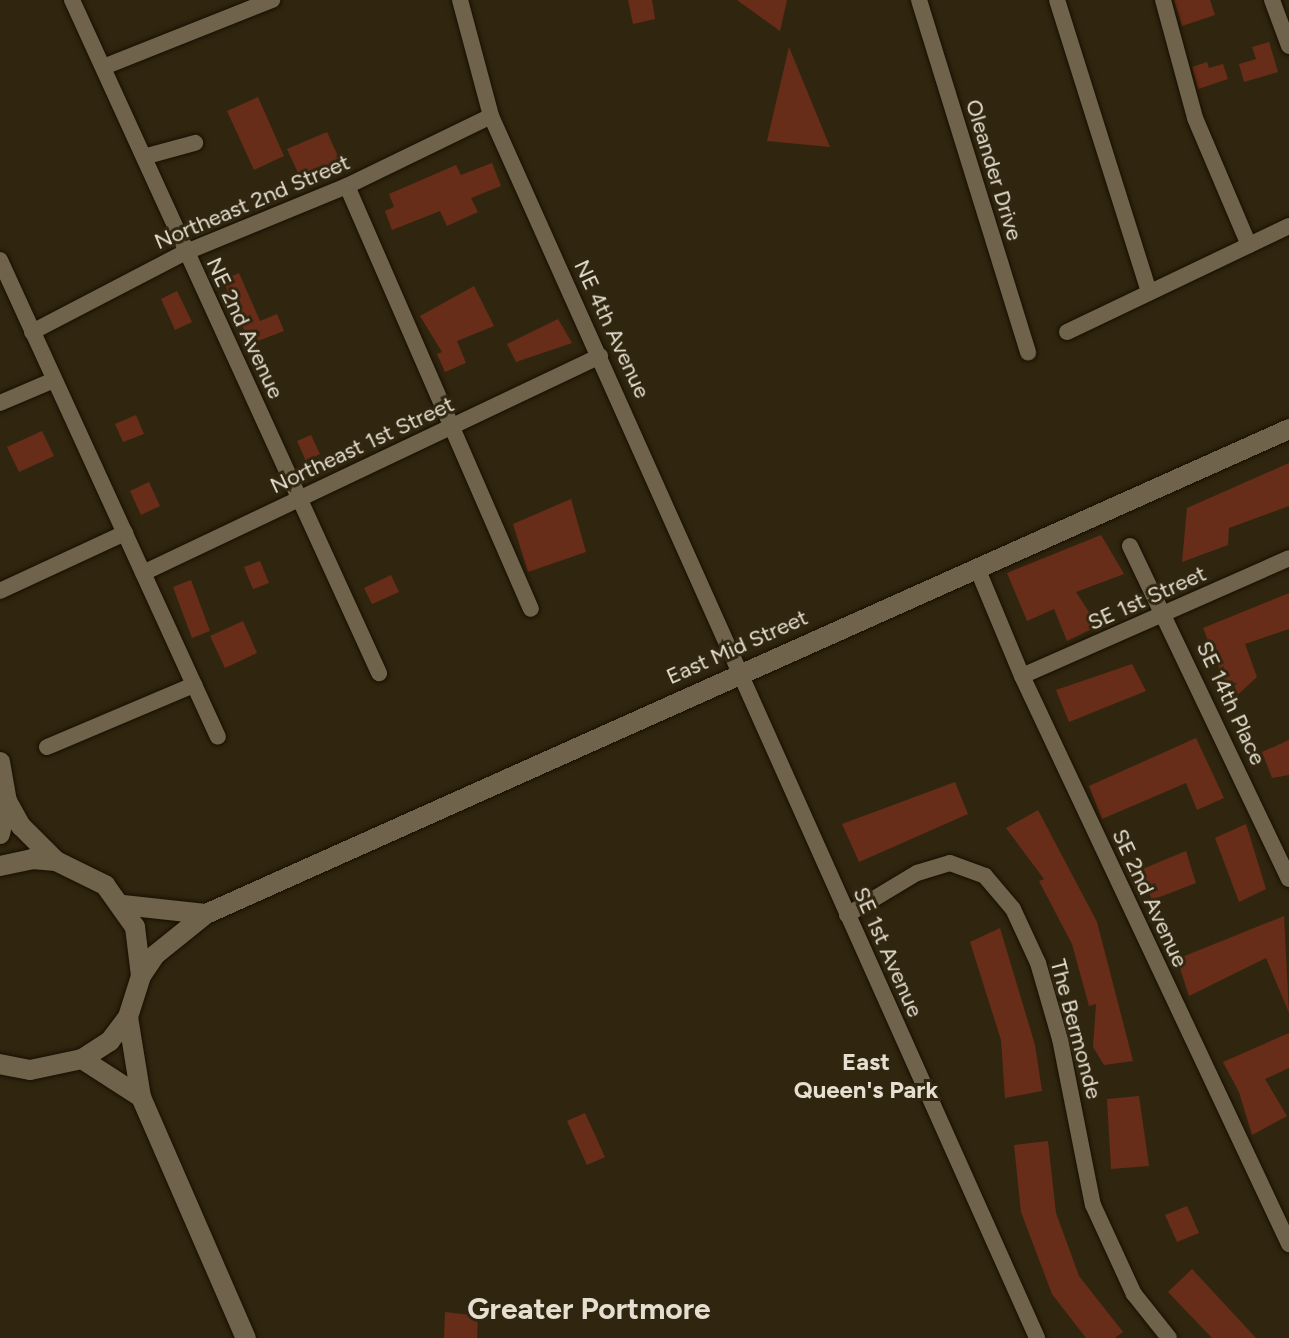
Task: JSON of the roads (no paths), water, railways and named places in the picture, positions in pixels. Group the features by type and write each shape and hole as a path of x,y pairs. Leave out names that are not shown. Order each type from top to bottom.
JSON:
{"street":[{"name":"NE 2nd Avenue","path":"72,0 106,66 186,252 379,673"},
{"name":"NE 4th Avenue","path":"460,0 491,116 738,672"},
{"name":"Oleander Drive","path":"919,0 1028,353"},
{"path":"1057,0 1149,292"},
{"path":"1163,0 1195,118 1249,245"},
{"path":"1272,0 1289,46"},
{"path":"106,66 262,2"},
{"name":"Northeast 2nd Street","path":"32,332 186,252 347,186 491,116"},
{"path":"147,156 195,143"},
{"path":"347,186 531,609"},
{"path":"1067,332 1289,226"},
{"path":"0,260 218,737"},
{"name":"Northeast 1st Street","path":"143,573 600,356"},
{"path":"0,403 54,380"},
{"name":"East Mid Street","path":"141,976 155,955 206,914 738,672 1289,429"},
{"path":"0,591 125,533"},
{"name":"SE 14th Place","path":"1130,546 1166,614 1289,879"},
{"name":"SE 1st Street","path":"1022,676 1289,558"},
{"name":"SE 2nd Avenue","path":"977,568 1022,676 1289,1244"},
{"name":"SE 1st Avenue","path":"738,672 1037,1338"},
{"path":"47,747 194,685"},
{"path":"0,762 7,801 21,826 56,861"},
{"path":"0,834 7,801"},
{"path":"0,866 32,859 56,861 82,870 123,905 141,951 141,976 128,1017 110,1041 82,1059 30,1070 0,1064"},
{"name":"The Bermonde","path":"847,915 917,873 950,863 985,876 1013,909 1038,963 1060,1039 1093,1205 1134,1294 1169,1338"},
{"path":"123,905 206,914"},
{"path":"128,1017 141,1097 246,1338"},
{"path":"82,1059 141,1097"}],"district":[{"name":"East Queen's Park","path":"866,1076"},
{"name":"Greater Portmore","path":"589,1309"}]}
